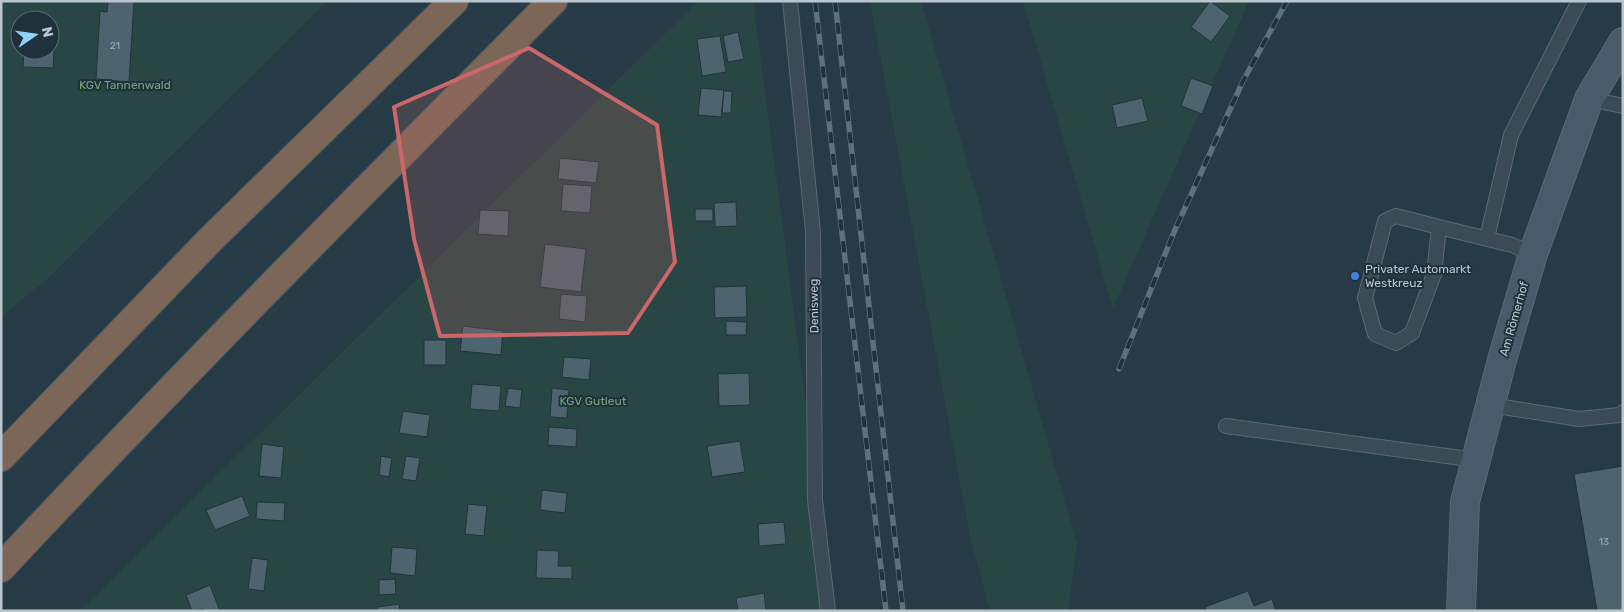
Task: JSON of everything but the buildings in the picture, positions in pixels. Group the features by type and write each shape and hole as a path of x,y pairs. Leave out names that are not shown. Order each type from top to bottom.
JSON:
{"highway":[{"path":"1,457 210,241 454,1"},
{"path":"1,568 122,438 270,285 553,1"}],"main road":[{"name":"Am Römerhof","path":"1461,611 1466,502 1533,254 1589,99 1623,42"}],"lane":[{"name":"Denisweg","path":"790,1 813,232 815,500 828,611"},
{"path":"1487,238 1511,135 1573,3"},
{"path":"1589,99 1623,106"},
{"path":"1440,227 1434,274 1412,333 1396,343 1375,334 1365,298 1385,221 1396,216 1487,238 1512,245 1533,254"},
{"path":"1491,405 1579,419 1620,415 1623,412"},
{"path":"1226,426 1476,460"}],"highlighted area":[{"path":"529,48 657,125 675,262 628,333 440,336 414,239 394,107"}],"green space":[{"name":"KGV Tannenwald","path":"1,1 327,1 45,281 1,317"},
{"name":"KGV Gutleut","path":"698,1 753,1 833,611 80,611"},
{"path":"870,1 921,1 1077,544 1068,611 990,611 970,536"},
{"path":"1023,1 1249,1 1113,308"}],"railway":[{"path":"815,1 886,611"},
{"path":"835,1 903,611"},
{"path":"1119,369 1174,232 1243,81 1287,1"}],"place":[{"name":"Privater Automarkt Westkreuz","path":"1355,276"}]}
